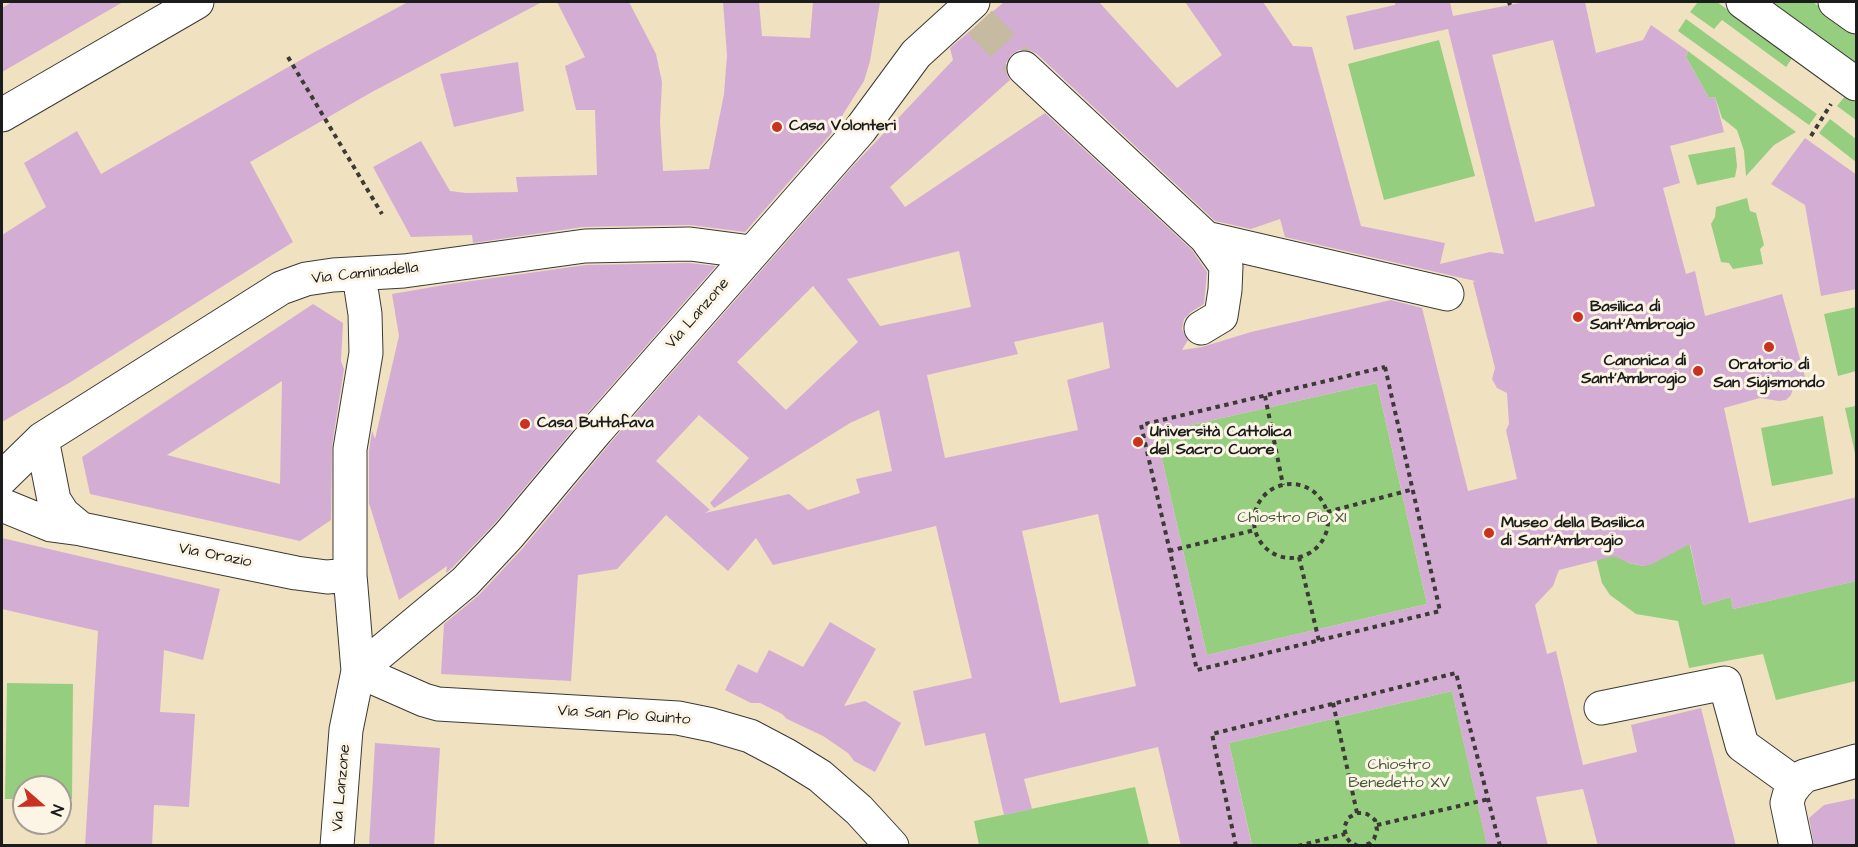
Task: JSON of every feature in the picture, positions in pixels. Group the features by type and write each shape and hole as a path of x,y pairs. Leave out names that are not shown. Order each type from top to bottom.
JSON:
{"street":[{"path":"2,115 197,2"},
{"path":"1743,2 1845,92"},
{"path":"1835,2 1857,17"},
{"name":"Via Lanzone","path":"358,671 465,582 509,535 597,430 860,130 916,54 973,10"},
{"path":"1024,68 1206,238 1226,266 1221,316 1201,328"},
{"path":"1206,238 1447,294"},
{"name":"Via Caminadella","path":"2,478 42,439 280,288 306,279 404,271 585,246 690,244 752,252"},
{"name":"Via Lanzone","path":"337,846 346,730 358,671 350,575 350,449 366,353 364,306 357,274"},
{"path":"42,439 54,500 63,514 81,529"},
{"name":"Via Orazio","path":"2,505 51,525 81,529 296,573 327,577 350,575"},
{"name":"Via San Pio Quinto","path":"358,671 424,700 440,704 678,718 750,736 820,776 859,810 892,846"},
{"path":"1600,708 1725,683 1742,745 1796,784"},
{"path":"1793,835 1787,803 1790,792 1796,784 1804,776 1857,761"}],"path":[{"path":"288,57 382,214"},
{"path":"1810,136 1845,92"},
{"path":"1385,367 1414,489 1440,610 1197,670 1141,425 1385,367"},
{"path":"1265,396 1283,485"},
{"path":"1294,484 1315,493 1327,512 1328,524 1319,545 1310,553 1299,557 1277,556 1267,550 1259,541 1255,530 1254,518 1263,497 1272,489 1283,485 1294,484"},
{"path":"1327,512 1414,489"},
{"path":"1169,551 1255,530"},
{"path":"1299,557 1319,641"},
{"path":"1236,846 1212,734 1456,673 1500,846"},
{"path":"1333,704 1357,813"},
{"path":"1377,825 1489,799"},
{"path":"1357,813 1367,814 1375,820 1377,835 1370,843 1363,845 1350,842 1345,834 1348,818 1357,813"},
{"path":"1298,846 1345,834"}],"green space":[{"path":"1698,2 1717,2 1793,57 1786,67 1722,20 1714,29 1690,12"},
{"path":"1772,2 1813,2 1856,34 1856,64"},
{"path":"1686,19 1817,114 1809,125 1678,31"},
{"path":"1439,40 1475,176 1384,200 1348,64"},
{"path":"1688,51 1796,132 1774,145 1746,176 1744,151 1737,130 1722,118 1715,97 1709,98 1686,57"},
{"path":"1846,95 1856,103 1856,120 1837,106"},
{"path":"1830,119 1856,139 1856,162 1819,133"},
{"path":"1735,147 1737,166 1735,177 1697,185 1688,155"},
{"path":"1747,198 1750,211 1756,213 1764,245 1760,249 1763,264 1733,269 1729,263 1721,262 1711,224 1715,217 1716,207"},
{"path":"1856,307 1856,371 1838,376 1824,314"},
{"name":"Chiostro Pio XI","path":"1377,383 1427,604 1207,655 1156,433"},
{"path":"1856,406 1856,458 1845,408"},
{"path":"1823,416 1833,474 1772,486 1761,428"},
{"path":"1688,537 1703,605 1731,597 1733,609 1856,581 1856,681 1776,700 1763,654 1689,668 1678,621 1636,614 1610,595 1602,583 1592,542 1629,563 1644,566"},
{"path":"7,683 73,684 72,799 72,775 12,775 12,799 5,799"},
{"name":"Chiostro Benedetto XV","path":"1452,691 1487,845 1252,845 1229,743"},
{"path":"1135,787 1149,845 979,845 974,821"}],"building":[{"path":"12,2 123,2 2,72 2,8"},
{"path":"408,2 542,2 372,92 250,162 293,242 69,383 2,422 2,235 46,207 24,163 77,131 101,174 311,54"},
{"path":"557,2 629,2 656,54 662,82 660,122 663,171 709,169 724,94 727,55 723,2 759,2 762,36 810,38 813,2 880,2 870,61 864,81 830,135 745,232 690,225 583,227 473,243 472,235 411,237 373,167 421,141 450,191 518,192 516,177 597,175 595,110 576,110 565,66 585,57"},
{"path":"1004,2 1099,2 1177,88 1222,55 1185,2 1263,2 1293,46 1312,47 1361,226 1445,243 1440,264 1490,252 1504,254 1448,29 1354,50 1346,16 1395,5 1395,2 1450,2 1453,16 1525,2 1585,2 1596,53 1643,40 1651,25 1688,51 1686,57 1709,98 1715,97 1724,132 1670,146 1680,183 1663,188 1686,274 1695,271 1705,316 1782,294 1807,384 1793,388 1786,400 1760,398 1724,408 1749,523 1857,497 1857,581 1733,609 1731,597 1703,605 1690,544 1644,566 1629,563 1614,556 1559,570 1553,586 1535,605 1547,654 1556,651 1583,765 1637,752 1631,725 1701,708 1736,846 1598,846 1583,789 1536,797 1548,846 1487,846 1452,691 1229,743 1252,846 1181,846 1158,747 1024,779 1032,809 1004,815 985,733 925,746 913,691 972,678 936,526 773,565 756,538 728,571 666,515 617,569 578,575 571,681 441,674 444,624 479,595 523,548 611,442 853,166 953,60 950,48","holes":["1553,40 1595,206 1535,222 1492,55","1019,50 1029,50 1037,54 1215,221 1251,229 1280,219 1285,237 1475,281 1473,282 1495,368 1492,379 1497,388 1507,393 1509,424 1506,430 1517,479 1468,491 1422,308 1391,300 1182,350 1188,340 1182,329 1184,319 1204,304 1207,272 1192,250 1045,113 905,207 890,187 1010,80 1006,73 1006,63 1011,55","959,251 971,307 880,326 847,279","813,286 858,342 786,410 737,362","1103,322 1110,368 1067,380 1078,430 945,458 927,375 1018,354 1014,342","1377,383 1427,604 1207,655 1156,433","879,410 892,471 856,479 860,493 808,510 789,494 705,513 710,510 656,461 699,415 749,458 710,503 714,508 850,423","1098,514 1136,686 1060,703 1022,531"]},
{"path":"518,62 524,111 454,127 440,74"},
{"path":"1805,138 1857,175 1857,289 1821,296 1805,205 1771,184"},
{"path":"689,263 716,266 495,523 446,573 447,566 399,600 369,503 369,451 372,431 375,439 399,336 392,294 586,265"},
{"path":"313,304 343,323 341,361 344,369 332,446 331,520 300,541 90,494 82,457","holes":["282,381 280,484 167,455"]},
{"path":"2,538 220,589 203,660 164,650 160,712 195,714 189,807 154,805 152,846 85,846 98,631 2,609"},
{"path":"830,622 876,649 844,706 865,701 901,723 875,772 854,761 848,753 823,736 760,703 751,703 725,690 738,664 757,673 769,650 803,667"},
{"path":"375,743 440,748 434,846 369,846"},
{"path":"1857,798 1857,846 1814,846 1809,818 1824,805"}],"tunnel":[{"path":"980,22 1024,68"}],"place":[{"name":"Casa Volonteri","path":"777,127"},
{"name":"Basilica di Sant'Ambrogio","path":"1578,317"},
{"name":"Oratorio di San Sigismondo","path":"1769,347"},
{"name":"Canonica di Sant'Ambrogio","path":"1698,371"},
{"name":"Casa Buttafava","path":"525,424"},
{"name":"Università Cattolica del Sacro Cuore","path":"1138,442"},
{"name":"Museo della Basilica di Sant'Ambrogio","path":"1489,533"}]}
